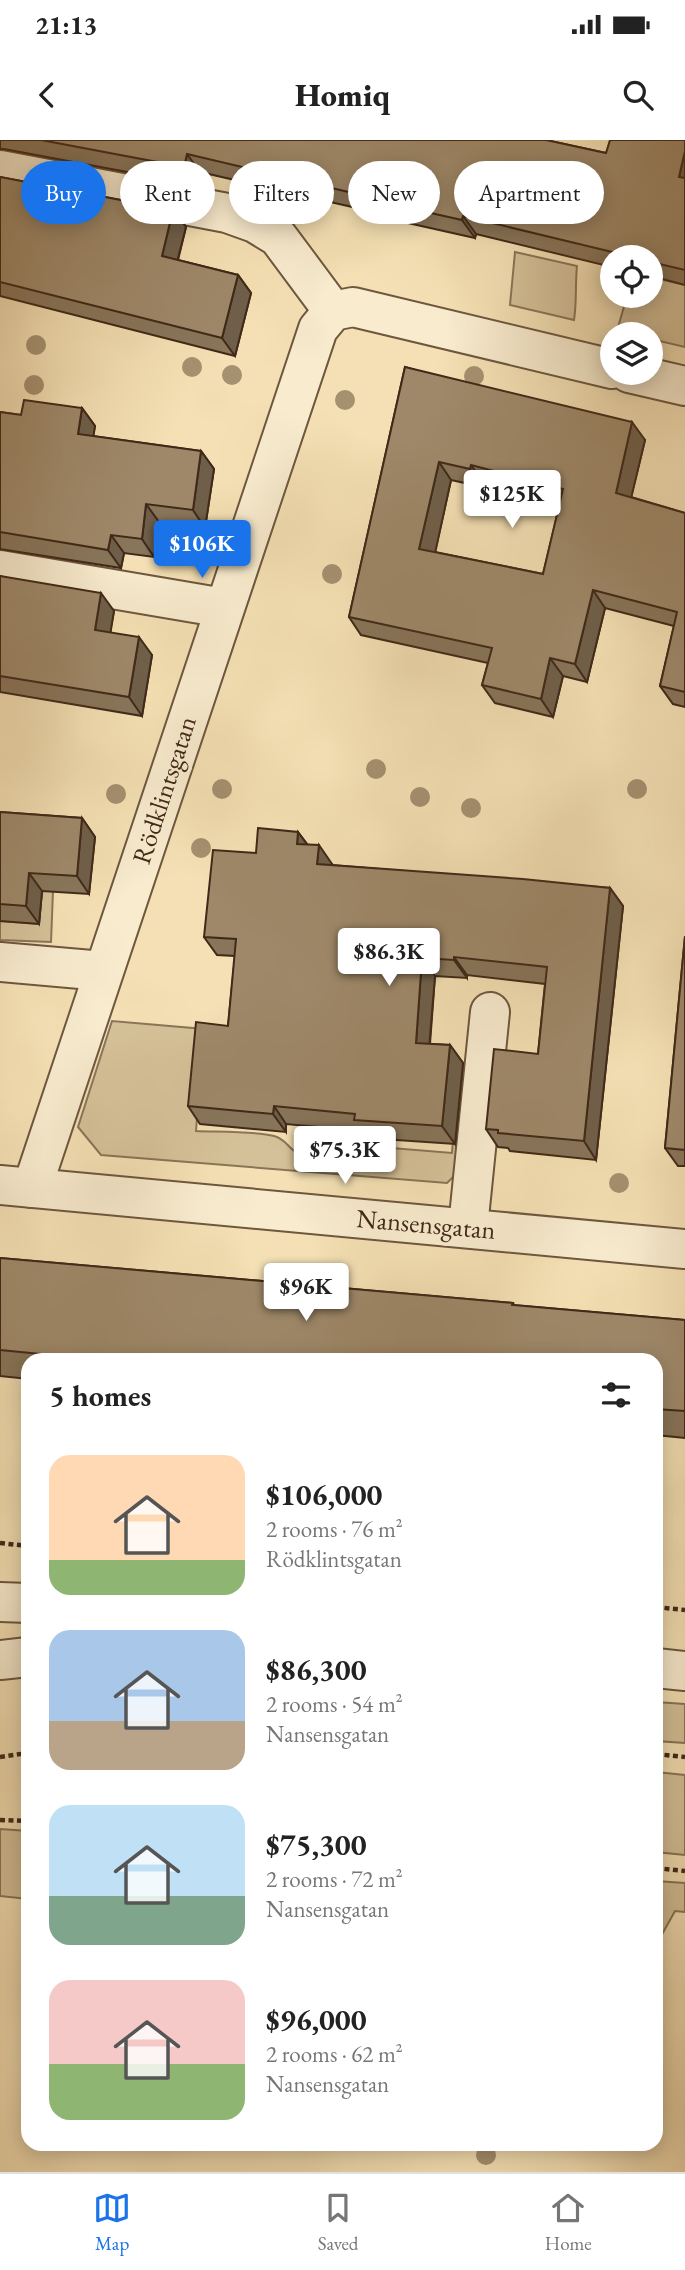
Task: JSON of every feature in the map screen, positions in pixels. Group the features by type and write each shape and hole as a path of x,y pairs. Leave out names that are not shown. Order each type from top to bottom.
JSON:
{"street":[{"path":"0,170 227,213 255,223 278,237 332,311 358,308 600,366"},
{"name":"Rödklintsgatan","path":"16,1187 103,971 318,329 332,311"},
{"path":"663,381 685,386"},
{"path":"0,570 224,608"},
{"path":"0,962 103,971"},
{"path":"468,1227 489,1012"},
{"name":"Nansensgatan","path":"16,1187 685,1249"},
{"path":"0,1602 21,1604"},
{"path":"0,1660 21,1658"},
{"path":"663,1669 685,1671"}],"path":[{"path":"0,1543 21,1545"},
{"path":"663,1608 685,1610"},
{"path":"0,1757 21,1754"},
{"path":"663,1755 685,1757"},
{"path":"0,1820 21,1821"},
{"path":"663,1869 685,1871"}],"shaded area":[{"path":"515,252 577,266 574,320 510,305"},
{"path":"663,280 685,285 685,347 663,342 663,322 620,322 624,308 663,308"},
{"path":"42,891 53,891 51,942 0,940 0,921 39,924"},
{"path":"338,1013 346,1111 345,1135 358,1136 367,1146 452,1153 459,1063 472,1068 462,1168 447,1183 101,1155 78,1127 112,1021 204,1029 196,1131 266,1134 280,1138 291,1149 300,1153 318,1152 325,1132"},
{"path":"663,1702 685,1704 685,1743 663,1741"},
{"path":"663,1773 685,1775 685,1855 663,1853"},
{"path":"0,1829 21,1830 21,1898 0,1896"},
{"path":"663,1881 685,1883 685,1912 675,1911 663,1933"}],"building":[{"path":"41,140 546,140 606,153 610,140 685,140 679,177 685,178 685,270 663,265 663,245 600,245 600,249 496,224 604,224 604,161 454,161 454,218 440,215 440,161 348,161 348,192 334,189 334,161 229,161 229,164 187,154 185,161 152,161"},
{"path":"0,177 21,181 21,224 106,224 106,197 120,200 120,224 170,224 162,256 238,275 222,338 0,282"},
{"path":"405,367 632,422 616,493 685,513 685,692 660,686 677,612 593,590 575,664 550,658 541,699 482,685 492,648 349,617","holes":["439,462 470,469 471,465 563,489 543,574 419,549"]},
{"path":"24,400 82,408 78,434 201,451 193,510 146,504 142,539 111,535 108,550 0,532 0,412 21,415"},
{"path":"0,576 101,593 95,630 139,637 129,697 0,676"},
{"path":"0,812 82,818 77,876 29,873 26,906 0,904"},
{"path":"258,828 298,832 297,844 319,845 317,864 610,888 584,1141 498,1133 498,1130 486,1129 494,1049 538,1054 547,967 454,957 454,960 422,958 416,1043 450,1045 442,1126 354,1120 355,1114 274,1106 273,1114 188,1106 196,1022 228,1026 236,939 204,937 213,850 256,853"},
{"path":"685,936 685,1150 665,1148"},
{"path":"0,1258 513,1303 512,1305 685,1320 685,1411 663,1409 663,1353 31,1353 0,1350"}]}
